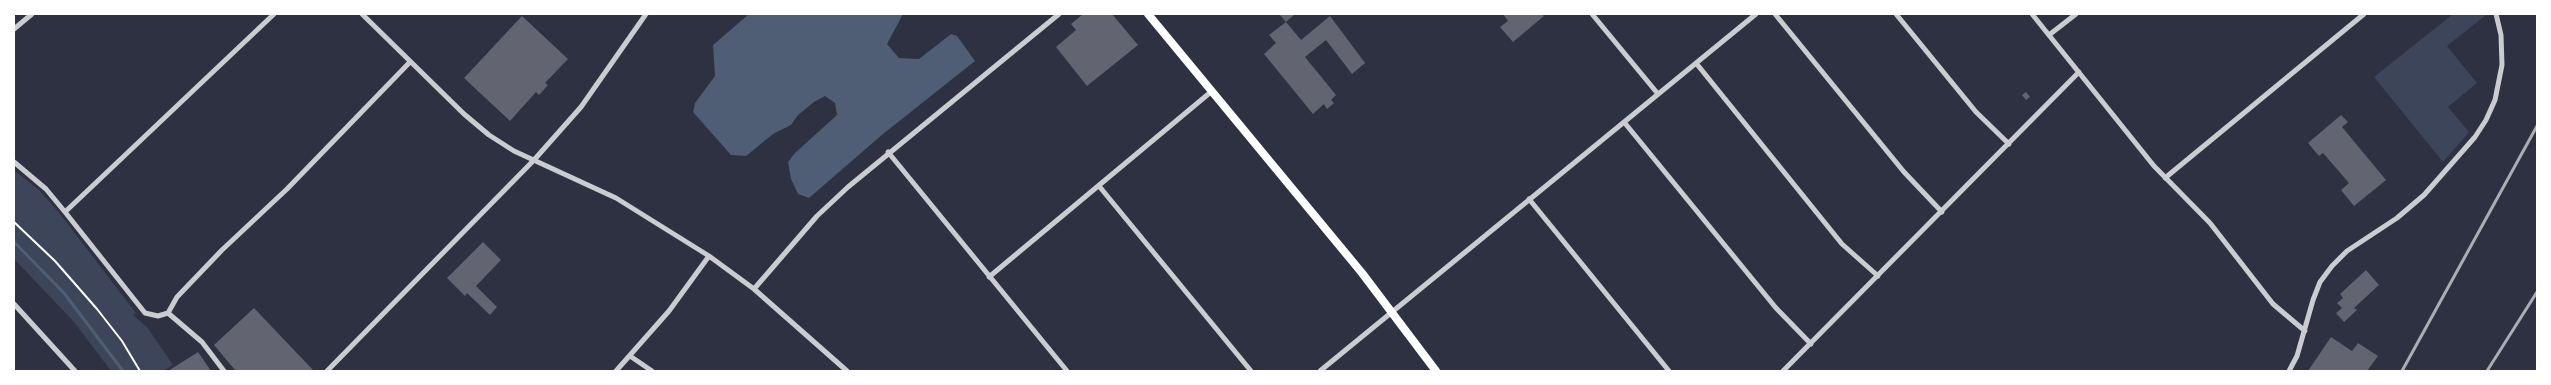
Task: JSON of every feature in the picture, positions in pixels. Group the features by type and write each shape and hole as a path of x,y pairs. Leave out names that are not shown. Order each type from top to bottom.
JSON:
{"main road":[{"path":"1148,14 1393,311 1436,371"}],"street":[{"path":"14,29 32,14"},
{"path":"65,212 274,14"},
{"path":"362,14 464,114 490,135 534,160 616,198 709,256 754,289 846,371"},
{"path":"327,371 534,160 581,107 646,14"},
{"path":"754,289 817,216 888,152 1059,14"},
{"path":"1592,14 1658,94"},
{"path":"1320,371 1756,14"},
{"path":"1775,14 1904,172 1942,212"},
{"path":"1896,14 1976,112 2009,144"},
{"path":"2032,14 2165,178 2210,223 2273,304 2305,331"},
{"path":"2049,35 2076,14"},
{"path":"2165,178 2364,14"},
{"path":"2289,371 2305,331 2320,282 2332,266 2349,249 2397,218 2424,195 2470,143 2486,120 2495,100 2502,65 2501,35 2496,14"},
{"path":"14,162 46,189 145,313 158,316 168,313 177,297 222,250 287,189 410,62"},
{"path":"1696,63 1842,244 1878,276"},
{"path":"1783,371 2079,72"},
{"path":"989,276 1212,92"},
{"path":"1624,122 1776,308 1810,344"},
{"path":"888,152 1067,371"},
{"path":"1099,186 1251,371"},
{"path":"1529,199 1669,371"},
{"path":"616,371 669,311 709,256"},
{"path":"14,304 75,371"},
{"path":"168,313 202,342 224,371"},
{"path":"630,356 652,371"}],"path":[{"path":"14,222 55,261 97,309 122,341 140,371"}],"shaded area":[{"path":"749,14 903,14 887,44 899,58 919,59 951,34 957,36 975,61 883,134 809,198 798,194 791,179 788,162 795,153 837,115 835,103 825,96 814,102 798,115 791,125 773,134 746,156 731,155 693,112 695,103 715,76 713,45"},
{"path":"2453,14 2486,15 2447,46 2477,83 2448,107 2469,132 2443,162 2374,77"},
{"path":"14,170 40,191 61,215 136,313 133,315 147,327 173,365 163,371 111,371 74,322 14,259"}],"building":[{"path":"1083,14 1112,14 1138,45 1087,86 1056,47 1076,30 1071,24"},
{"path":"1279,14 1295,14 1286,22"},
{"path":"1503,14 1541,14 1544,16 1513,42 1500,27 1508,21"},
{"path":"522,16 568,59 545,83 548,85 539,95 536,92 510,121 464,78"},
{"path":"1330,16 1365,63 1352,74 1326,40 1305,57 1336,95 1331,100 1334,103 1327,109 1324,104 1313,114 1264,54 1276,43 1269,35 1286,22 1301,40"},
{"path":"2026,92 2030,97 2026,100 2022,95"},
{"path":"2341,115 2348,122 2342,127 2386,180 2354,206 2341,190 2349,183 2323,153 2319,156 2308,143"},
{"path":"483,242 501,260 476,286 497,307 490,315 467,293 465,296 447,278"},
{"path":"2366,270 2379,285 2354,308 2357,310 2344,322 2336,313 2342,308 2337,303 2343,298 2340,294"},
{"path":"254,308 312,371 235,370 214,345"},
{"path":"2331,337 2352,351 2358,343 2378,356 2367,371 2308,371"},
{"path":"198,352 211,371 168,371"}],"waterway":[{"path":"14,242 64,293 123,371"}],"railway":[{"path":"2402,371 2537,126"},
{"path":"2487,371 2537,292"}]}
